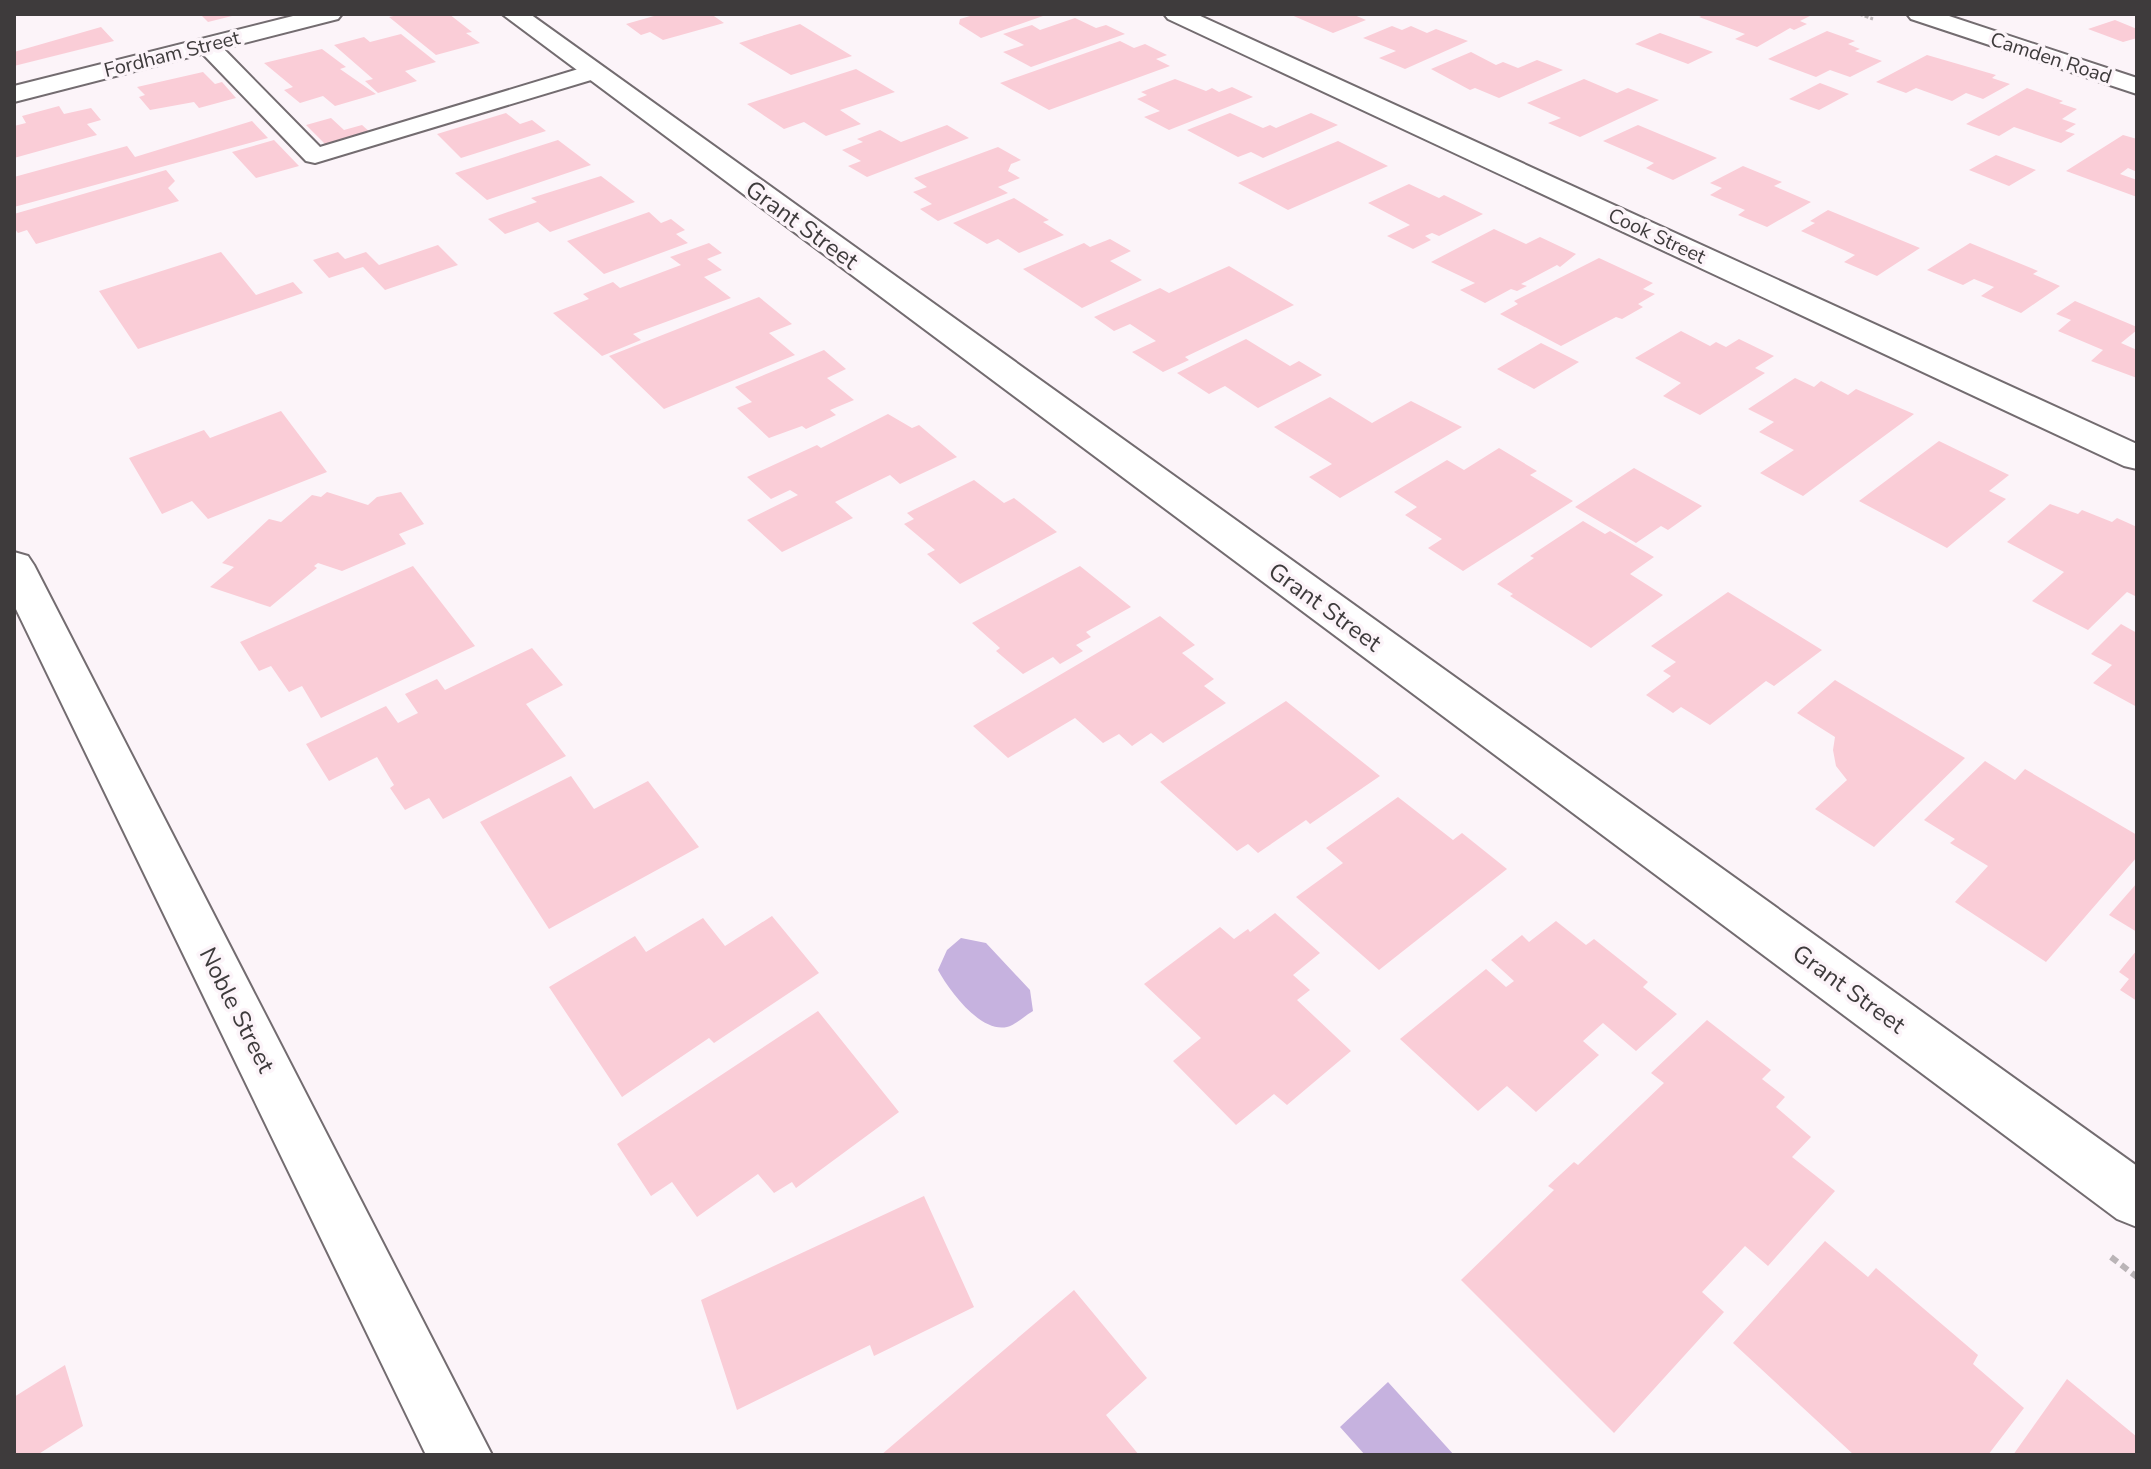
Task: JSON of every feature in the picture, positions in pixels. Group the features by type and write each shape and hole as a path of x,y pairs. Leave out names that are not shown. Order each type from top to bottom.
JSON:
{"street":[{"name":"Fordham Street","path":"14,94 330,14"},
{"name":"Grant Street","path":"514,14 2137,1200"},
{"name":"Cook Street","path":"1176,14 2137,458"},
{"name":"Camden Road","path":"1919,14 2137,86"},
{"name":"Noble Street","path":"14,565 460,1455"}],"lane":[{"path":"207,45 315,156 593,72"}],"shaded area":[{"path":"961,938 986,943 1030,990 1033,1011 1010,1026 997,1027 976,1017 966,1008 938,970 947,950"},
{"path":"1388,1382 1454,1455 1365,1455 1340,1427"}],"building":[{"path":"200,14 236,14 236,15 208,22"},
{"path":"449,14 472,32 466,33 480,43 436,55 389,17"},
{"path":"661,14 711,14 724,23 663,40 650,32 641,35 626,24"},
{"path":"967,14 1043,16 981,38 959,24 960,19 970,16"},
{"path":"1289,14 1352,14 1366,20 1333,33"},
{"path":"1706,14 1814,14 1800,21 1807,24 1794,30 1790,28 1757,47 1735,39 1745,34 1699,17"},
{"path":"1075,18 1096,28 1106,25 1125,34 1031,67 1003,52 1024,45 1003,34 1032,25 1040,30"},
{"path":"2115,20 2137,29 2137,38 2123,42 2088,29"},
{"path":"800,24 852,56 791,75 739,43"},
{"path":"1392,26 1402,30 1411,26 1427,33 1436,29 1468,41 1405,69 1379,58 1396,51 1363,38"},
{"path":"101,27 114,41 14,66 14,52"},
{"path":"1827,31 1855,41 1848,44 1860,49 1855,51 1882,61 1850,77 1830,70 1816,77 1768,59"},
{"path":"1660,33 1713,52 1688,64 1635,44"},
{"path":"401,34 436,62 405,71 417,81 378,93 365,81 373,79 334,45 364,37 370,42"},
{"path":"1120,41 1134,48 1145,44 1167,55 1156,59 1170,66 1049,110 1000,83"},
{"path":"322,49 346,67 340,69 376,94 335,106 323,96 300,103 284,90 293,87 264,63"},
{"path":"1471,52 1496,65 1503,62 1518,68 1537,60 1563,70 1499,98 1475,88 1470,90 1431,69"},
{"path":"1927,55 1996,75 1992,78 2010,84 1983,99 1966,93 1952,101 1916,88 1906,93 1876,82"},
{"path":"856,69 895,92 840,110 861,124 826,136 804,122 784,129 747,104"},
{"path":"203,72 215,84 222,82 236,98 199,108 194,102 150,110 139,97 145,95 137,87"},
{"path":"1175,79 1206,91 1212,88 1219,92 1232,87 1253,97 1169,130 1144,117 1160,111 1137,99 1147,95 1141,92"},
{"path":"1584,79 1617,93 1628,88 1659,100 1580,137 1548,123 1561,118 1527,103"},
{"path":"1820,83 1849,94 1819,110 1789,99"},
{"path":"2027,88 2077,109 2062,119 2076,124 2065,131 2075,134 2061,143 2014,127 1999,136 1966,124"},
{"path":"59,106 64,114 91,108 101,120 87,124 97,135 14,158 14,126 26,123 22,116"},
{"path":"506,113 520,124 532,120 546,131 461,158 437,134"},
{"path":"1230,113 1263,128 1270,125 1276,128 1311,113 1338,125 1263,158 1251,152 1238,157 1187,130"},
{"path":"331,118 344,130 362,125 372,134 328,147 306,125"},
{"path":"252,121 268,138 14,207 14,177 127,146 135,157"},
{"path":"947,125 969,138 867,177 848,166 861,161 842,150 863,142 857,139 880,130 901,142"},
{"path":"1638,125 1717,158 1673,180 1646,168 1654,163 1603,141"},
{"path":"2123,135 2137,139 2137,172 2128,168 2120,174 2137,180 2137,197 2066,171"},
{"path":"274,140 299,166 256,178 232,152"},
{"path":"558,140 591,165 487,200 455,173"},
{"path":"1338,141 1388,166 1288,210 1238,183"},
{"path":"998,147 1021,160 1011,164 1008,171 1020,178 998,187 1008,193 938,221 920,209 932,204 913,192 927,187 914,178"},
{"path":"1996,155 2036,170 2009,186 1969,170"},
{"path":"1743,166 1782,182 1774,186 1811,202 1767,227 1738,215 1745,210 1710,195 1722,188 1710,183"},
{"path":"166,170 175,181 168,188 179,201 36,244 27,230 18,233 14,228 14,214"},
{"path":"601,176 635,202 550,232 538,222 505,234 488,219 537,202 531,198"},
{"path":"1409,184 1439,198 1444,195 1483,214 1439,236 1432,233 1425,236 1431,240 1413,249 1387,236 1410,225 1368,203"},
{"path":"1014,198 1049,220 1043,222 1064,235 1019,253 998,239 987,244 953,223"},
{"path":"1828,210 1920,248 1877,276 1844,262 1855,255 1801,231"},
{"path":"649,212 661,223 671,219 685,230 676,234 688,243 604,274 567,241"},
{"path":"1494,229 1526,244 1540,237 1576,254 1560,267 1557,265 1521,284 1527,286 1517,291 1511,289 1485,303 1460,290 1475,283 1431,262"},
{"path":"1110,239 1131,251 1110,261 1142,280 1082,308 1023,269 1084,243 1090,247"},
{"path":"709,243 722,253 707,259 722,270 704,277 731,298 633,334 641,340 602,356 553,313 589,299 583,294 613,282 620,288 681,265 670,257"},
{"path":"1970,243 2038,271 2033,274 2060,286 2021,313 1981,296 1994,287 1974,279 1963,285 1927,270"},
{"path":"438,245 458,265 385,290 363,267 329,278 313,260 338,252 345,259 366,252 379,265"},
{"path":"221,252 256,295 293,282 303,293 138,349 99,291"},
{"path":"1599,258 1653,283 1643,289 1655,294 1638,304 1643,307 1622,319 1616,317 1561,346 1500,314 1518,304 1514,301"},
{"path":"1229,266 1294,305 1185,357 1189,360 1163,372 1132,352 1156,341 1130,324 1114,331 1094,317 1160,288 1169,293"},
{"path":"759,297 792,324 769,333 795,355 664,409 609,356"},
{"path":"2075,301 2137,327 2121,343 2137,350 2137,378 2091,361 2103,350 2058,331 2071,320 2056,314"},
{"path":"1681,331 1710,346 1716,342 1726,347 1739,339 1774,356 1755,368 1765,373 1700,415 1663,396 1681,383 1635,358"},
{"path":"1246,339 1290,366 1299,361 1322,375 1258,408 1225,386 1209,394 1177,373"},
{"path":"1541,343 1579,362 1534,389 1497,369"},
{"path":"824,350 846,369 827,378 854,400 830,410 836,415 806,429 802,426 769,438 737,408 752,402 735,387"},
{"path":"1795,378 1814,387 1821,381 1848,395 1856,389 1914,414 1803,496 1760,473 1794,450 1759,432 1774,422 1748,409"},
{"path":"1330,397 1372,423 1411,401 1462,427 1340,498 1309,477 1332,464 1274,427"},
{"path":"281,411 327,472 208,519 192,501 162,514 129,458 204,430 210,438"},
{"path":"888,414 912,428 919,425 957,457 900,484 890,475 835,502 853,518 782,552 747,520 798,495 790,490 771,499 747,477 817,445 821,448"},
{"path":"1939,441 2009,475 1989,491 2006,499 1947,548 1859,501"},
{"path":"1499,448 1537,471 1530,475 1573,501 1463,571 1428,548 1442,539 1405,515 1417,507 1394,492 1447,460 1464,470"},
{"path":"1634,468 1702,506 1668,530 1661,526 1636,543 1575,507"},
{"path":"974,480 1004,503 1014,498 1057,532 960,584 927,554 935,550 904,524 914,519 907,513"},
{"path":"327,492 368,505 377,497 401,492 424,524 399,534 406,544 342,571 318,563 314,566 317,568 270,607 210,587 234,567 222,563 269,519 281,522 312,495 321,497"},
{"path":"2050,504 2078,514 2082,510 2112,522 2117,518 2137,527 2137,597 2127,592 2088,630 2032,601 2064,572 2007,542"},
{"path":"1583,521 1605,534 1610,531 1654,557 1630,574 1663,595 1591,648 1510,596 1513,594 1497,584 1534,558 1530,556"},
{"path":"413,566 475,646 321,718 302,686 289,692 271,666 259,671 240,642"},
{"path":"1080,566 1131,607 1086,632 1091,637 1076,645 1083,651 1060,664 1053,657 1023,674 996,651 1000,648 972,623"},
{"path":"1728,592 1822,650 1774,686 1766,681 1710,725 1681,707 1673,713 1646,695 1671,676 1663,671 1676,662 1651,646"},
{"path":"1160,616 1195,645 1182,653 1214,679 1204,686 1226,703 1163,743 1151,733 1132,746 1119,734 1103,743 1075,718 1008,758 973,726"},
{"path":"2121,624 2137,633 2137,707 2093,683 2112,665 2091,654"},
{"path":"532,648 563,685 526,704 566,756 443,819 429,798 405,810 390,788 394,785 377,757 329,781 306,744 386,706 398,723 418,713 405,694 437,679 445,690"},
{"path":"1835,680 1965,758 1874,847 1815,809 1847,780 1836,766 1833,750 1835,737 1797,713"},
{"path":"1286,701 1380,776 1310,824 1306,820 1258,853 1248,844 1237,851 1160,782"},
{"path":"1985,761 2015,780 2025,769 2137,835 2137,857 2046,962 1955,902 1988,866 1950,843 1955,839 1924,820"},
{"path":"571,776 594,809 648,781 699,847 549,929 480,822"},
{"path":"1398,797 1453,840 1462,833 1507,869 1379,970 1296,897 1343,863 1326,848"},
{"path":"2137,883 2137,932 2109,915"},
{"path":"1275,913 1320,953 1293,975 1310,990 1297,1000 1351,1051 1287,1105 1274,1094 1236,1125 1173,1061 1201,1038 1144,984 1220,927 1234,939 1248,929 1250,932"},
{"path":"772,916 819,973 714,1043 709,1038 622,1097 549,987 635,936 646,952 703,918 725,946"},
{"path":"1556,921 1586,945 1594,939 1648,982 1643,987 1677,1014 1636,1051 1603,1023 1583,1041 1599,1055 1536,1112 1507,1086 1478,1111 1400,1039 1486,969 1506,987 1514,981 1491,960 1522,935 1529,942"},
{"path":"2137,950 2137,1001 2120,990 2129,979 2119,972"},
{"path":"818,1011 899,1112 796,1188 792,1182 774,1193 758,1174 697,1217 672,1182 651,1196 617,1144"},
{"path":"1707,1020 1771,1070 1762,1079 1785,1097 1776,1107 1811,1137 1792,1157 1835,1191 1768,1266 1745,1246 1702,1292 1724,1312 1614,1433 1461,1280 1554,1190 1548,1186 1574,1162 1578,1165 1664,1083 1651,1073"},
{"path":"924,1196 974,1307 874,1356 870,1345 737,1410 701,1300"},
{"path":"1825,1241 1868,1277 1876,1268 1978,1355 1973,1364 2024,1408 1988,1455 1854,1455 1733,1343"},
{"path":"1074,1290 1147,1378 1106,1415 1139,1455 881,1455"},
{"path":"65,1365 83,1426 37,1455 14,1455 14,1397"},
{"path":"2067,1379 2137,1437 2137,1455 2013,1455"}]}
